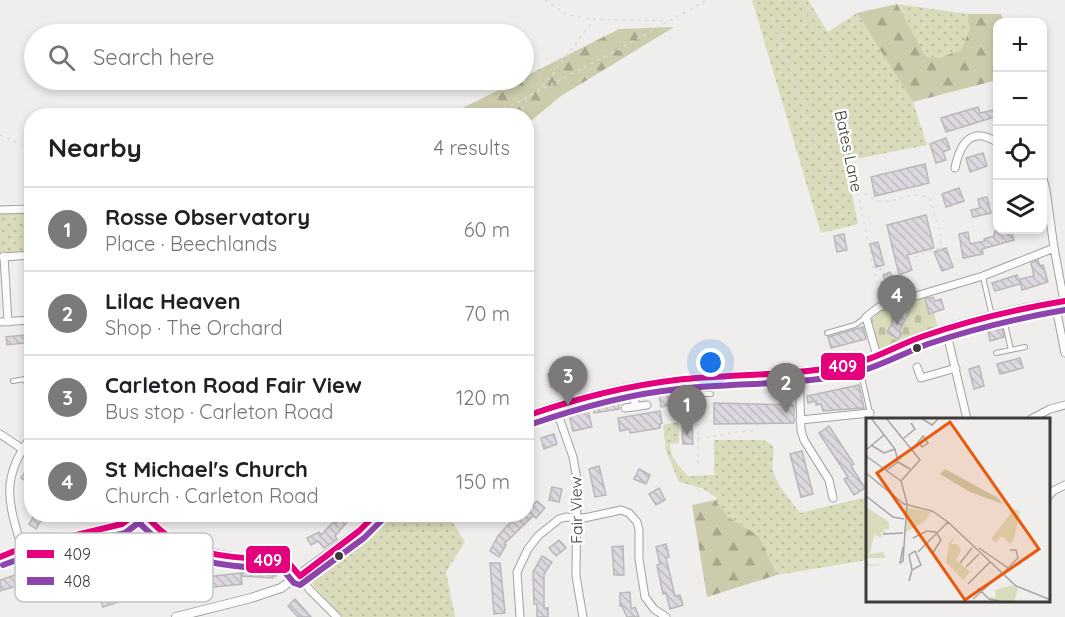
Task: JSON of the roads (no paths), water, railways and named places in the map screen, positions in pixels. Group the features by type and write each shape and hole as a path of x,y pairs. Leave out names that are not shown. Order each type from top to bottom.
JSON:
{"street":[{"path":"955,168 957,156 964,142 971,138 984,136 993,140"},
{"path":"1043,180 1061,302 1065,353"},
{"path":"0,210 24,209"},
{"path":"877,356 866,317 879,307 983,276 1054,248"},
{"path":"24,256 2,257 4,322 24,321"},
{"path":"534,413 634,386 699,378 799,372 846,366 924,336 992,316 1061,302"},
{"path":"946,330 967,418"},
{"path":"917,367 921,378 956,368"},
{"path":"799,372 800,420 804,440 823,468 829,480 833,498"},
{"path":"634,386 635,407"},
{"path":"625,408 647,405"},
{"path":"1033,418 1050,409 1065,405"},
{"name":"Fair View","path":"555,406 573,457 577,480 576,576 583,617"},
{"path":"800,420 869,416"},
{"path":"0,434 21,448"},
{"path":"18,533 7,492 10,469 24,445"},
{"path":"1050,495 1065,485"},
{"path":"520,617 517,572 528,549 538,536 559,519 584,518 621,510 633,516 639,530 639,559 645,597 654,609 666,617"},
{"path":"84,533 125,522"},
{"path":"152,522 164,533"},
{"path":"176,617 281,588 300,576 368,522"},
{"path":"0,557 15,551"},
{"path":"213,553 287,561 310,590 337,617"}],"lane":[{"path":"983,276 992,316"},
{"path":"1003,315 1011,350"},
{"path":"827,333 855,325 866,317"},
{"path":"996,353 1026,347"},
{"path":"858,362 869,416"},
{"path":"699,378 698,394 711,394"},
{"path":"13,381 24,379"}],"place":[{"name":"St Michael's Church","path":"897,325"},
{"name":"Carleton Road Fair View","path":"568,406"},
{"name":"Lilac Heaven","path":"786,413"},
{"name":"Rosse Observatory","path":"687,435"}]}
